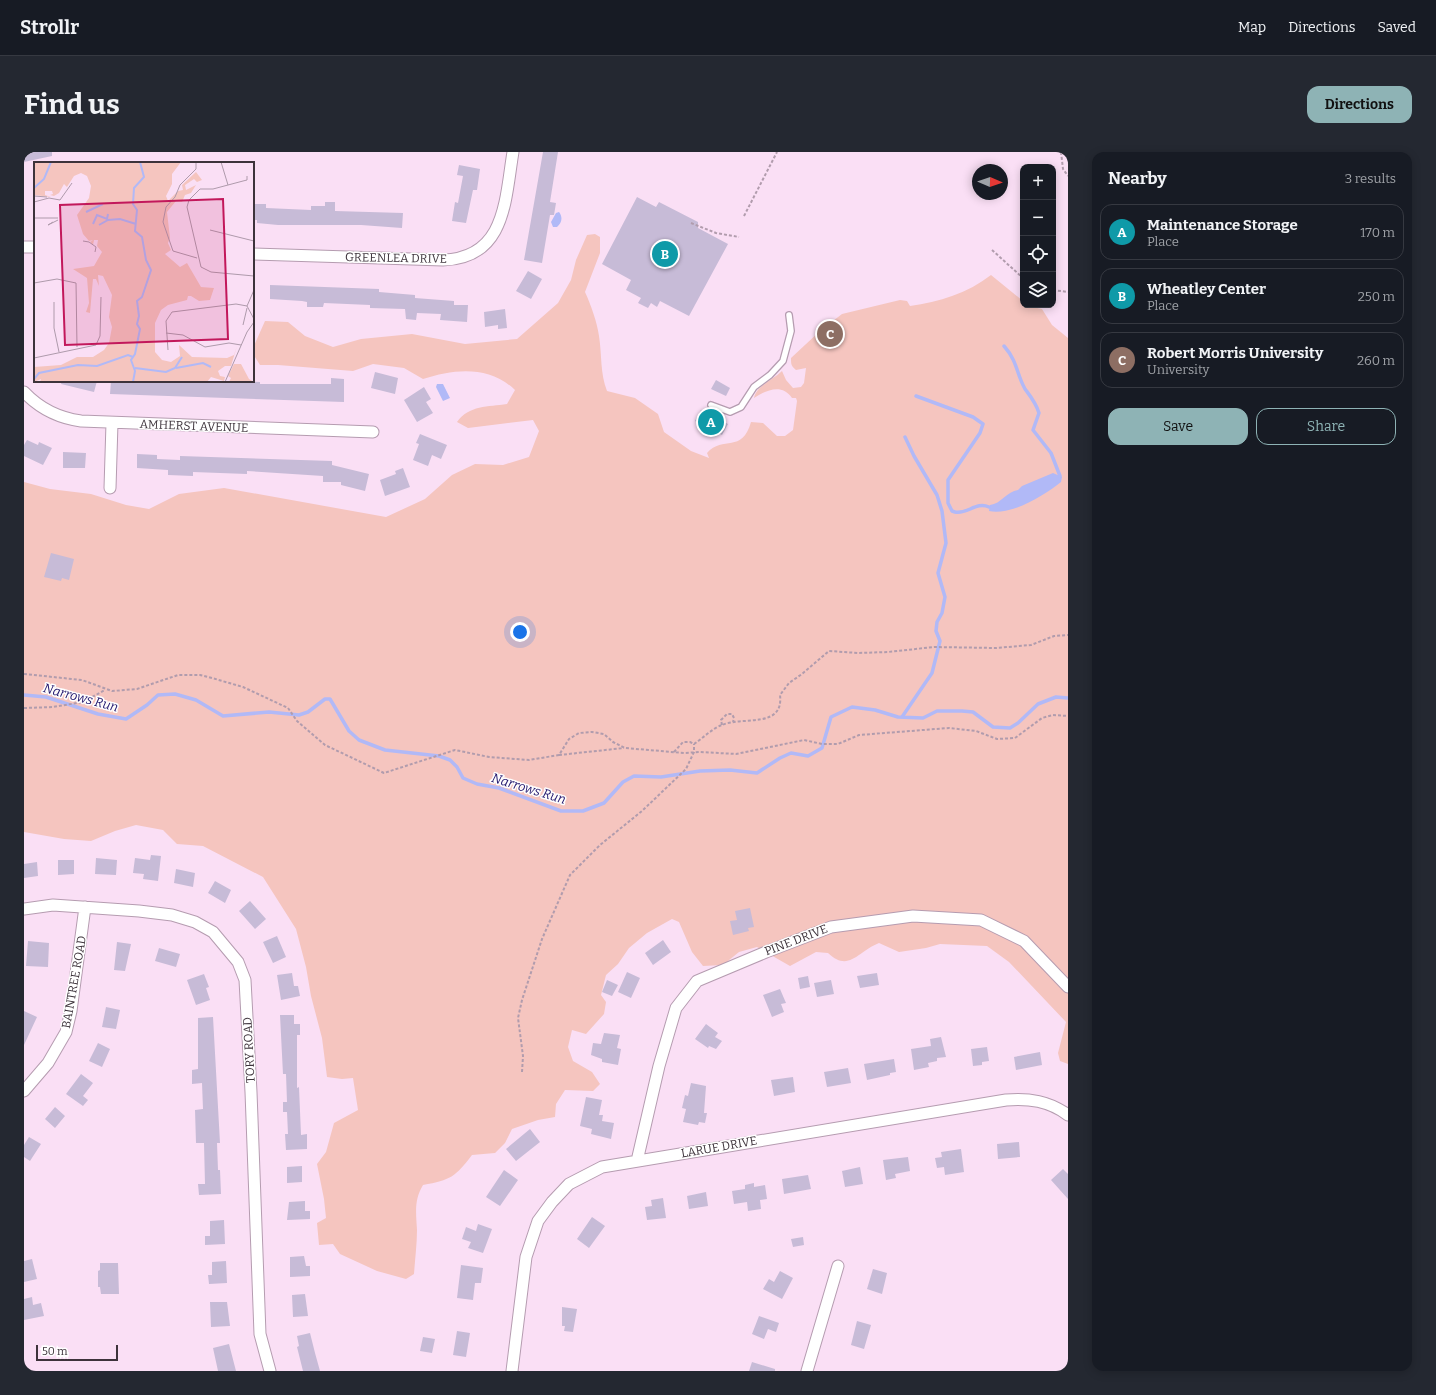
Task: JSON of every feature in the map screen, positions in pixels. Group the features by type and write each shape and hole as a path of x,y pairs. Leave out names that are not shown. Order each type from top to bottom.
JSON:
{"street":[{"name":"GREENLEA DRIVE","path":"254,254 444,260 463,257 480,249 488,242 500,224 513,152"},
{"name":"AMHERST AVENUE","path":"24,392 37,404 58,416 81,421 373,432"},
{"path":"110,488 112,423"},
{"name":"TORY ROAD","path":"24,909 53,905 172,915 195,922 213,932 238,962 245,980 260,1334 270,1371"},
{"name":"BAINTREE ROAD","path":"24,1091 48,1063 66,1032 71,1011 85,907"},
{"name":"PINE DRIVE","path":"637,1161 659,1066 676,1008 697,981 766,952 831,927 913,916 981,920 1024,940 1068,987"},
{"name":"LARUE DRIVE","path":"512,1371 526,1257 538,1221 552,1202 569,1184 602,1167 1006,1100 1038,1101 1058,1108 1068,1115"},
{"path":"807,1371 838,1266"}],"lane":[{"path":"711,404 730,412 741,407 754,387 770,375 783,361 792,331 790,316"}],"path":[{"path":"744,216 777,152"},
{"path":"1061,152 1063,169 1068,176"},
{"path":"691,223 716,233 739,237"},
{"path":"992,250 1020,275"},
{"path":"1056,290 1068,292"},
{"path":"694,744 722,725 733,722 764,719 776,714 781,704 780,695 789,683 830,651 858,653 888,652 934,647 996,648 1031,645 1054,636 1068,635"},
{"path":"24,674 82,680 105,690 137,689 178,676 200,675 243,687 288,708 298,721 325,745 384,772 455,750 489,758 529,760 559,755 625,748 684,753 736,754 804,740 822,744 838,744 859,735 949,728 976,731 997,738 1015,738 1042,718 1053,715 1068,716"},
{"path":"24,708 53,707 83,702 105,690"},
{"path":"722,725 721,720 727,714 732,714 734,718 733,722"},
{"path":"559,755 569,739 580,733 586,732 604,734 613,742 625,748"},
{"path":"674,752 682,742 690,742 694,744"},
{"path":"522,1072 523,1056 518,1018 522,1000 542,939 570,875 600,845 642,811 686,770 694,752 694,744"}],"shaded area":[{"path":"595,234 600,237 600,253 585,292 594,314 598,331 602,371 607,391 635,398 658,414 664,432 691,451 709,458 707,453 713,448 719,445 732,443 743,438 751,422 763,423 777,436 785,436 793,430 797,401 796,398 792,398 788,393 779,389 774,389 754,398 756,393 762,386 782,371 786,380 793,388 801,387 804,383 806,368 796,370 792,365 791,358 820,331 842,314 900,300 907,301 910,306 932,302 963,292 991,275 1020,299 1020,308 1042,309 1052,325 1068,338 1068,1064 1060,1061 1058,1053 1066,1022 1009,962 987,946 940,944 926,948 899,952 879,943 848,961 835,959 828,953 816,952 790,966 757,947 739,952 723,965 703,966 692,952 679,922 672,919 647,933 629,948 618,964 606,975 601,995 606,1002 604,1014 586,1034 572,1030 568,1047 573,1061 592,1072 600,1084 593,1091 565,1090 556,1104 555,1117 538,1120 512,1129 505,1143 495,1153 472,1155 452,1176 440,1181 423,1185 418,1196 416,1206 417,1235 414,1274 406,1279 377,1271 340,1254 333,1244 319,1245 317,1223 326,1218 317,1164 326,1152 334,1123 358,1110 353,1078 342,1079 327,1077 322,1038 296,929 263,877 203,846 177,844 163,830 136,825 115,831 91,841 64,839 24,832 24,482 50,489 91,494 126,505 149,509 179,494 224,488 386,517 425,499 452,475 475,464 503,465 529,457 539,431 533,420 468,428 457,422 467,412 479,408 507,404 515,390 494,376 471,371 447,373 423,379 404,368 373,364 353,371 260,365 254,356 254,346 265,321 288,322 305,336 333,347 361,339 412,334 465,344 517,339 558,303 571,280 576,260 587,235"}],"water":[{"path":"559,212 561,222 557,227 553,227 551,222 556,213"},
{"path":"437,384 443,384 450,398 443,401 436,387"},
{"path":"1053,473 1062,477 1061,482 1046,493 1017,507 998,512 989,511 990,505 1018,490 1022,486"}],"building":[{"path":"24,152 52,152 52,156 24,162"},
{"path":"543,152 558,152 550,202 556,203 554,215 550,215 542,263 524,260"},
{"path":"459,165 480,169 477,190 473,190 466,223 452,221 455,202 458,203 463,176 457,175"},
{"path":"637,197 656,207 659,202 698,222 698,228 728,244 689,316 660,301 657,307 651,303 648,308 638,303 641,298 626,290 631,280 602,264"},
{"path":"325,202 335,202 335,211 403,213 402,228 361,225 278,225 257,223 257,220 254,220 254,204 266,204 266,208 311,210 311,206 325,206"},
{"path":"528,271 542,279 531,299 516,291"},
{"path":"270,285 379,289 379,292 415,295 415,298 454,301 454,305 468,305 467,322 440,320 441,314 417,313 416,320 406,319 405,309 370,308 370,305 324,303 323,307 307,307 307,302 270,299"},
{"path":"505,309 507,328 498,329 498,325 485,327 484,312"},
{"path":"375,372 398,378 395,394 371,388"},
{"path":"331,378 344,379 344,402 110,394 111,382 254,382 260,382 260,384 331,384"},
{"path":"716,380 730,388 726,396 711,389"},
{"path":"62,382 97,382 94,392 61,384"},
{"path":"424,387 431,399 426,402 433,413 417,422 404,400"},
{"path":"701,410 728,424 722,435 695,421"},
{"path":"420,434 447,445 441,459 432,455 428,466 413,460 419,444 416,443"},
{"path":"27,440 38,445 39,442 52,448 43,465 24,456 24,445"},
{"path":"63,452 86,453 85,468 63,468"},
{"path":"137,454 157,455 157,459 180,460 180,456 332,461 332,465 369,474 365,491 341,485 341,482 323,482 323,476 247,471 247,474 193,472 193,476 168,475 168,470 137,468"},
{"path":"403,468 410,487 385,496 380,480 396,474 395,471"},
{"path":"51,553 74,559 69,580 62,578 61,581 44,577"},
{"path":"151,855 161,856 158,881 143,879 144,874 133,873 135,858 150,860"},
{"path":"96,858 117,860 116,875 95,874"},
{"path":"58,860 74,860 74,874 58,875"},
{"path":"37,862 38,876 24,878 24,864"},
{"path":"176,869 195,873 193,887 174,883"},
{"path":"215,881 231,890 225,903 208,893"},
{"path":"250,901 266,919 255,929 239,911"},
{"path":"750,908 754,927 748,928 749,931 733,935 730,921 737,920 735,911"},
{"path":"277,936 286,957 273,963 263,942"},
{"path":"663,940 671,952 653,965 645,953"},
{"path":"28,941 49,943 48,967 26,966"},
{"path":"117,942 131,944 125,971 114,970"},
{"path":"159,948 180,954 176,967 155,961"},
{"path":"627,972 640,978 631,998 618,992"},
{"path":"292,973 294,986 298,986 300,996 281,1000 277,975"},
{"path":"877,973 879,985 860,988 857,976"},
{"path":"204,974 209,987 206,988 210,1000 196,1005 187,980"},
{"path":"808,976 810,987 800,989 798,978"},
{"path":"607,980 618,985 612,996 602,992"},
{"path":"831,980 834,994 817,997 814,983"},
{"path":"780,989 786,1003 781,1004 784,1012 772,1017 763,995"},
{"path":"106,1007 120,1010 116,1029 102,1027"},
{"path":"24,1011 37,1017 24,1045"},
{"path":"280,1015 294,1015 294,1024 300,1024 300,1035 297,1035 297,1088 299,1087 301,1135 307,1134 307,1149 286,1150 285,1134 288,1134 287,1112 283,1112 283,1102 287,1102 286,1074 283,1074"},
{"path":"213,1017 220,1143 217,1143 218,1170 220,1170 221,1194 199,1195 198,1184 205,1184 204,1143 196,1143 195,1110 203,1109 202,1083 192,1084 192,1070 198,1069 198,1018"},
{"path":"706,1024 718,1033 715,1037 722,1041 716,1049 709,1046 708,1048 695,1039"},
{"path":"604,1033 620,1035 617,1048 621,1049 618,1065 602,1062 602,1059 591,1055 593,1043 601,1044"},
{"path":"941,1037 946,1057 937,1058 937,1061 928,1063 929,1067 914,1070 911,1049 931,1046 930,1039"},
{"path":"98,1043 110,1049 102,1067 89,1061"},
{"path":"987,1047 989,1061 982,1062 982,1065 973,1066 971,1049"},
{"path":"1040,1052 1042,1065 1016,1070 1014,1057"},
{"path":"894,1059 896,1072 890,1073 890,1075 867,1080 864,1064"},
{"path":"848,1068 851,1083 827,1087 824,1072"},
{"path":"81,1074 93,1083 83,1096 88,1100 83,1106 66,1094"},
{"path":"793,1077 795,1092 774,1096 771,1080"},
{"path":"691,1083 706,1086 704,1113 707,1113 705,1123 699,1122 698,1125 683,1122 686,1109 682,1108 685,1095 688,1096"},
{"path":"586,1097 602,1100 599,1115 603,1115 602,1121 614,1123 611,1139 591,1134 592,1129 580,1126"},
{"path":"55,1107 65,1116 55,1128 45,1119"},
{"path":"530,1129 540,1142 516,1161 506,1149"},
{"path":"29,1137 41,1144 30,1161 24,1157 24,1145"},
{"path":"1019,1142 1020,1157 998,1159 997,1144"},
{"path":"961,1149 964,1172 945,1175 944,1167 937,1168 935,1158 942,1157 941,1152"},
{"path":"908,1157 910,1171 895,1174 896,1178 886,1180 883,1160"},
{"path":"302,1166 302,1182 287,1183 287,1167"},
{"path":"860,1167 863,1184 845,1187 842,1171"},
{"path":"1063,1169 1068,1174 1068,1199 1051,1180"},
{"path":"504,1170 518,1180 500,1206 486,1197"},
{"path":"808,1175 811,1189 784,1194 782,1179"},
{"path":"754,1183 754,1187 765,1185 767,1199 760,1200 761,1209 748,1211 747,1202 734,1204 732,1191 745,1189 745,1185"},
{"path":"706,1192 708,1206 689,1209 687,1196"},
{"path":"663,1198 666,1218 647,1220 645,1207 652,1206 651,1200"},
{"path":"305,1201 305,1211 310,1211 310,1219 287,1220 289,1202"},
{"path":"592,1217 605,1226 589,1248 577,1239"},
{"path":"224,1220 225,1244 205,1245 205,1236 210,1236 210,1221"},
{"path":"478,1224 492,1229 483,1253 468,1248 471,1242 462,1239 466,1227 476,1231"},
{"path":"803,1237 804,1245 793,1247 791,1239"},
{"path":"304,1256 306,1266 310,1266 310,1276 290,1277 290,1257"},
{"path":"32,1259 37,1279 24,1282 24,1261"},
{"path":"226,1261 227,1283 209,1284 208,1275 212,1275 212,1262"},
{"path":"100,1263 118,1263 119,1294 101,1294 100,1287 98,1287 98,1271 100,1270"},
{"path":"461,1265 483,1268 481,1283 475,1283 473,1300 457,1298"},
{"path":"873,1269 887,1273 882,1294 867,1289"},
{"path":"780,1271 793,1278 782,1299 763,1289 769,1279 774,1282"},
{"path":"305,1294 308,1316 293,1317 292,1295"},
{"path":"32,1297 33,1305 41,1303 44,1316 24,1320 24,1299"},
{"path":"210,1302 227,1302 230,1326 211,1327"},
{"path":"562,1307 577,1309 573,1332 564,1331 565,1326 562,1326"},
{"path":"759,1316 779,1323 776,1332 768,1329 764,1339 752,1334"},
{"path":"857,1321 871,1325 864,1349 851,1345"},
{"path":"457,1331 470,1333 466,1357 453,1355"},
{"path":"310,1333 320,1371 303,1371 297,1347 299,1346 297,1336"},
{"path":"423,1337 435,1339 432,1353 420,1351"},
{"path":"229,1344 236,1371 218,1371 213,1348"},
{"path":"752,1362 775,1369 775,1371 749,1371"}],"waterway":[{"path":"1004,346 1012,357 1025,389 1038,409 1039,413 1033,430 1051,453 1060,476"},
{"path":"916,396 973,417 983,424 980,433 948,480 948,503 952,511 955,512 964,512 980,506 989,507"},
{"path":"902,717 932,673 940,641 936,631 937,622 942,613 945,597 938,573 946,543 942,511 937,495 914,456 905,437"},
{"name":"Narrows Run","path":"24,695 46,697 98,714 126,719 147,705 158,695 175,694 196,700 223,716 269,712 299,715 308,712 325,699 330,699 349,731 359,740 385,750 439,756 450,760 457,767 463,778 477,784 499,788 561,811 583,811 604,803 623,782 634,776 661,777 700,771 730,770 757,773 780,758 791,753 808,756 822,748 831,717 852,707 875,710 898,717 923,718 937,711 973,712 993,727 1010,728 1018,723 1038,704 1056,697 1068,698"}],"place":[{"name":"Wheatley Center","path":"665,254"},
{"name":"Robert Morris University","path":"830,334"},
{"name":"Maintenance Storage","path":"711,422"}]}
